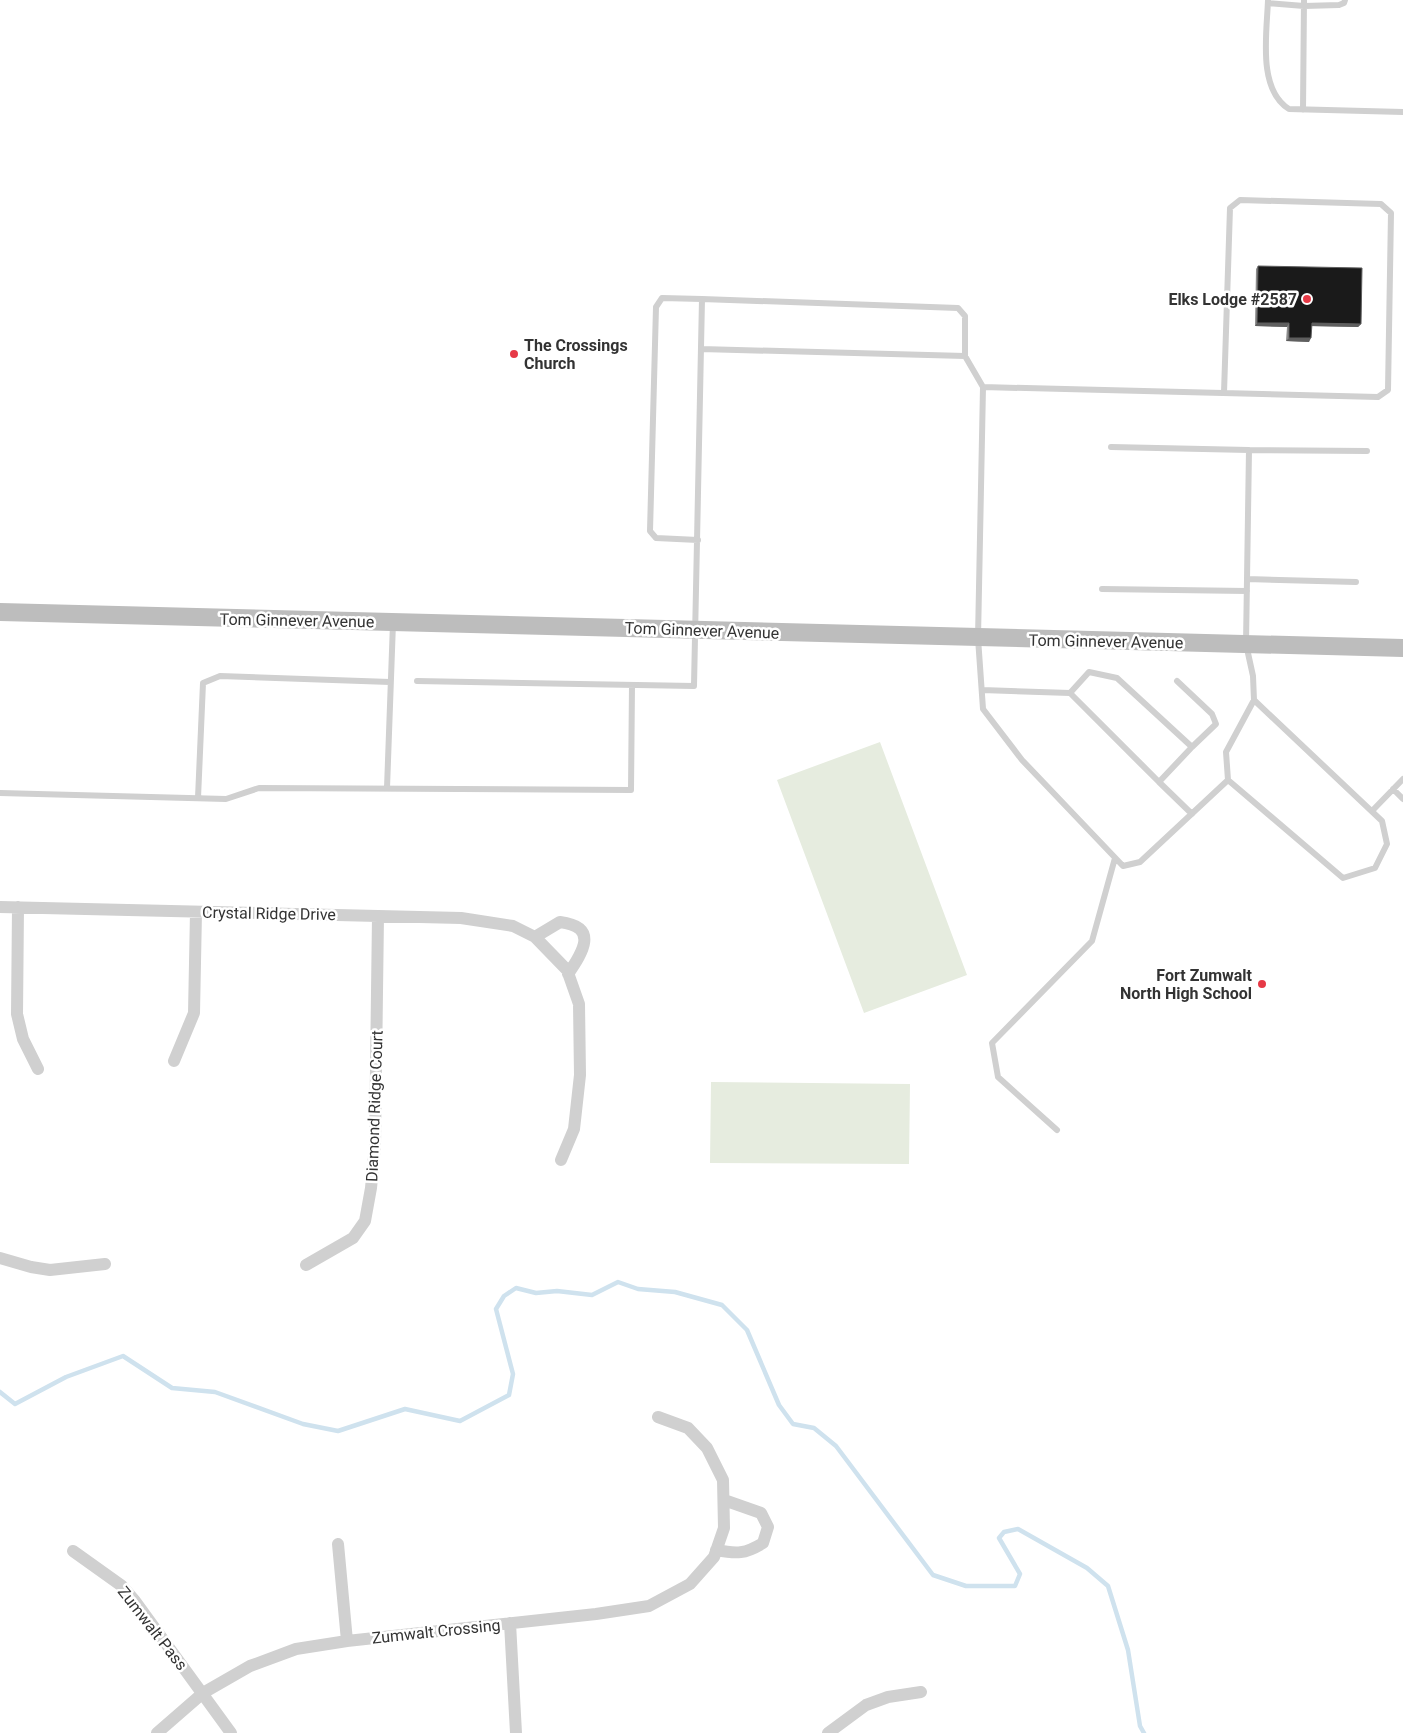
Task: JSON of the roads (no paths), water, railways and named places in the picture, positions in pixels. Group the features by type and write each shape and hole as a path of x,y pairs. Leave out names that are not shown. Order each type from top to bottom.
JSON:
{"main road":[{"name":"Tom Ginnever Avenue","path":"0,612 1403,648"}],"street":[{"name":"Crystal Ridge Drive","path":"0,907 461,918 513,926 535,937 567,970 579,1004 580,1075 574,1129 561,1160"},
{"path":"18,907 17,1014 23,1039 38,1069"},
{"path":"174,1061 194,1013 196,912"},
{"name":"Diamond Ridge Court","path":"306,1265 352,1238 365,1222 372,1188 375,1145 378,916"},
{"path":"535,937 560,922 577,926 582,932 585,942 568,974"},
{"path":"0,1258 31,1267 50,1270 105,1264"},
{"name":"Zumwalt Crossing","path":"157,1733 203,1693 250,1666 296,1649 347,1640 596,1614 649,1606 690,1584 714,1557 724,1528 723,1480 707,1448 688,1428 658,1417"},
{"path":"716,1550 731,1553 749,1551 763,1543 768,1527 761,1514 724,1500"},
{"path":"338,1544 347,1640"},
{"name":"Zumwalt Pass","path":"73,1551 122,1586 135,1601 230,1733"},
{"path":"510,1623 516,1733"},
{"path":"828,1733 866,1705 888,1697 921,1692"}],"lane":[{"path":"1345,0 1344,3 1339,5 1268,2 1266,64 1270,82 1280,104 1288,109 1303,110 1403,112"},
{"path":"1303,110 1304,3"},
{"path":"983,387 1378,397 1388,390 1391,213 1381,204 1240,200 1230,208 1224,393"},
{"path":"698,540 656,538 650,531 656,307 662,298 958,308 965,316 965,356 983,387 978,638 983,709 1022,760 1123,866 1140,862 1228,780"},
{"path":"417,682 694,686 702,299"},
{"path":"701,349 965,356"},
{"path":"1111,447 1367,451"},
{"path":"1249,450 1246,644 1253,676 1254,700 1226,752 1228,780 1343,878 1376,868 1387,844 1382,821 1254,700"},
{"path":"1247,579 1356,582"},
{"path":"1102,589 1247,591"},
{"path":"387,788 393,622"},
{"path":"1070,693 1089,672 1117,678 1192,747"},
{"path":"198,798 202,684 220,676 390,682"},
{"path":"1159,782 1216,724 1212,714 1177,681"},
{"path":"0,793 226,799 259,788 631,790 632,685"},
{"path":"982,690 1070,693 1192,814"},
{"path":"1372,811 1403,779"},
{"path":"1393,789 1403,799"},
{"path":"1056,1130 998,1076 992,1043 1092,941 1115,858"}],"waterway":[{"path":"0,1392 15,1404 66,1377 123,1356 172,1388 215,1392 303,1424 338,1431 405,1409 460,1421 509,1395 513,1374 496,1309 504,1296 516,1288 536,1293 557,1291 592,1295 618,1282 638,1289 675,1292 722,1305 747,1330 779,1405 793,1424 814,1428 836,1446 933,1575 966,1586 1015,1586 1020,1574 999,1538 1004,1532 1018,1529 1087,1568 1108,1586 1128,1650 1140,1726 1144,1733"}],"place":[{"name":"Elks Lodge #2587","path":"1307,299"},
{"name":"The Crossings Church","path":"514,354"},
{"name":"Fort Zumwalt North High School","path":"1262,984"}]}
